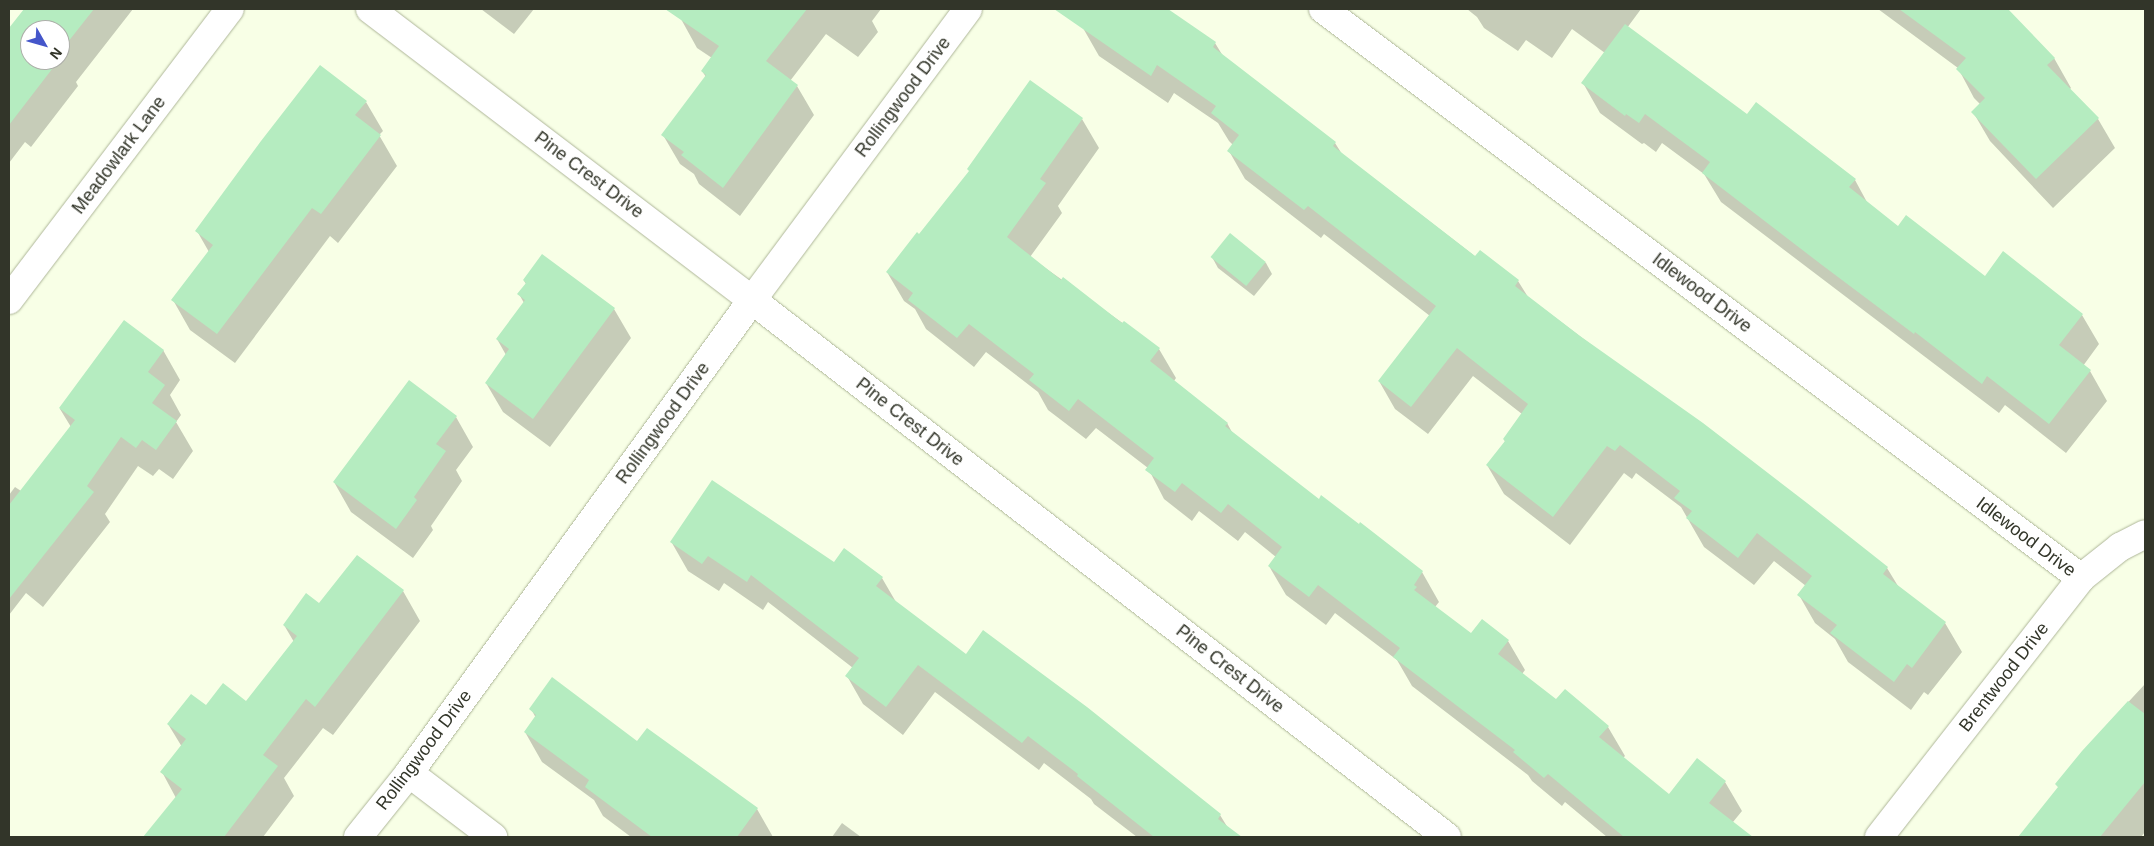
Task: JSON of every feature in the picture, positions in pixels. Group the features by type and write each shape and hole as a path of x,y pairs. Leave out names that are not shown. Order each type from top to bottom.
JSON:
{"street":[{"name":"Meadowlark Lane","path":"9,300 230,9"},
{"name":"Pine Crest Drive","path":"370,9 752,300 1447,837"},
{"name":"Rollingwood Drive","path":"358,837 409,773 752,300 968,9"},
{"name":"Idlewood Drive","path":"1323,9 2081,578"},
{"name":"Brentwood Drive","path":"1879,837 2081,578 2120,547 2145,534"},
{"path":"409,773 492,837"}],"building":[{"path":"24,9 94,9 70,39 70,20 20,20 20,70 51,70 9,125 9,28"},
{"path":"665,9 807,9 766,61 798,85 723,188 681,155 684,152 661,135 706,75 701,71 719,46"},
{"path":"1054,9 1168,9 1216,42 1213,47 1336,142 1333,146 1475,256 1480,250 1519,280 1515,286 1580,336 1703,423 1807,503 1888,567 1883,574 1946,622 1912,668 1907,664 1894,682 1830,633 1837,625 1797,595 1812,576 1757,533 1738,558 1686,518 1692,511 1674,498 1680,491 1620,445 1615,451 1607,446 1553,517 1486,465 1505,441 1503,439 1528,404 1457,348 1411,407 1378,381 1436,306 1308,206 1304,210 1227,151 1239,135 1211,113 1216,106 1157,65 1151,76"},
{"path":"1899,9 2008,9 2055,58 2047,65 2099,118 2036,179 1971,112 1985,98 1956,69 1966,58"},
{"path":"1625,24 1747,114 1756,102 1856,179 1849,187 1898,226 1906,215 1985,276 2003,251 2083,314 2059,345 2091,370 2049,424 1987,376 1982,384 1702,173 1710,162 1645,114 1639,123 1626,114 1625,116 1581,83"},
{"path":"320,65 367,101 355,115 381,135 321,214 312,208 217,334 171,300 213,245 195,231"},
{"path":"1030,80 1083,118 1040,179 1046,183 1007,237 1061,280 1063,277 1122,323 1124,321 1160,348 1150,361 1228,423 1225,426 1319,499 1321,495 1359,524 1360,522 1423,571 1414,585 1417,587 1414,590 1471,633 1482,619 1509,640 1498,654 1556,699 1565,689 1609,726 1599,737 1669,794 1697,758 1726,781 1709,803 1753,837 1624,837 1548,774 1544,778 1513,752 1515,750 1393,657 1400,648 1318,585 1309,597 1268,566 1282,547 1228,504 1221,513 1182,483 1175,492 1145,470 1154,458 1078,399 1069,411 1029,380 1034,374 969,324 957,338 908,300 913,293 886,272 969,171 967,169"},
{"path":"1230,233 1266,262 1246,286 1210,257"},
{"path":"542,254 615,308 533,419 485,383 509,349 496,339 525,300 517,294 526,283 523,280"},
{"path":"124,320 164,350 148,372 165,385 152,403 177,421 156,450 142,440 136,448 121,437 87,486 94,492 9,599 9,505 75,420 59,408"},
{"path":"409,380 457,416 436,444 446,451 414,497 417,500 396,529 333,482"},
{"path":"712,480 834,562 844,548 883,577 876,586 966,654 983,630 1087,707 1221,814 1218,819 1242,837 1154,837 1077,776 1078,774 1028,736 1022,743 918,665 886,707 845,676 859,658 751,575 747,582 708,556 702,564 670,542"},
{"path":"357,555 404,590 315,707 306,699 263,755 278,766 224,837 143,837 182,789 160,772 186,739 167,724 191,694 206,705 223,683 246,701 297,636 283,625 306,593 319,603"},
{"path":"552,677 637,741 647,728 758,808 737,837 652,837 585,787 589,780 524,732 536,715 529,709"},
{"path":"2128,701 2145,714 2145,782 2100,837 2018,837 2058,787 2055,784 2082,751"}]}
